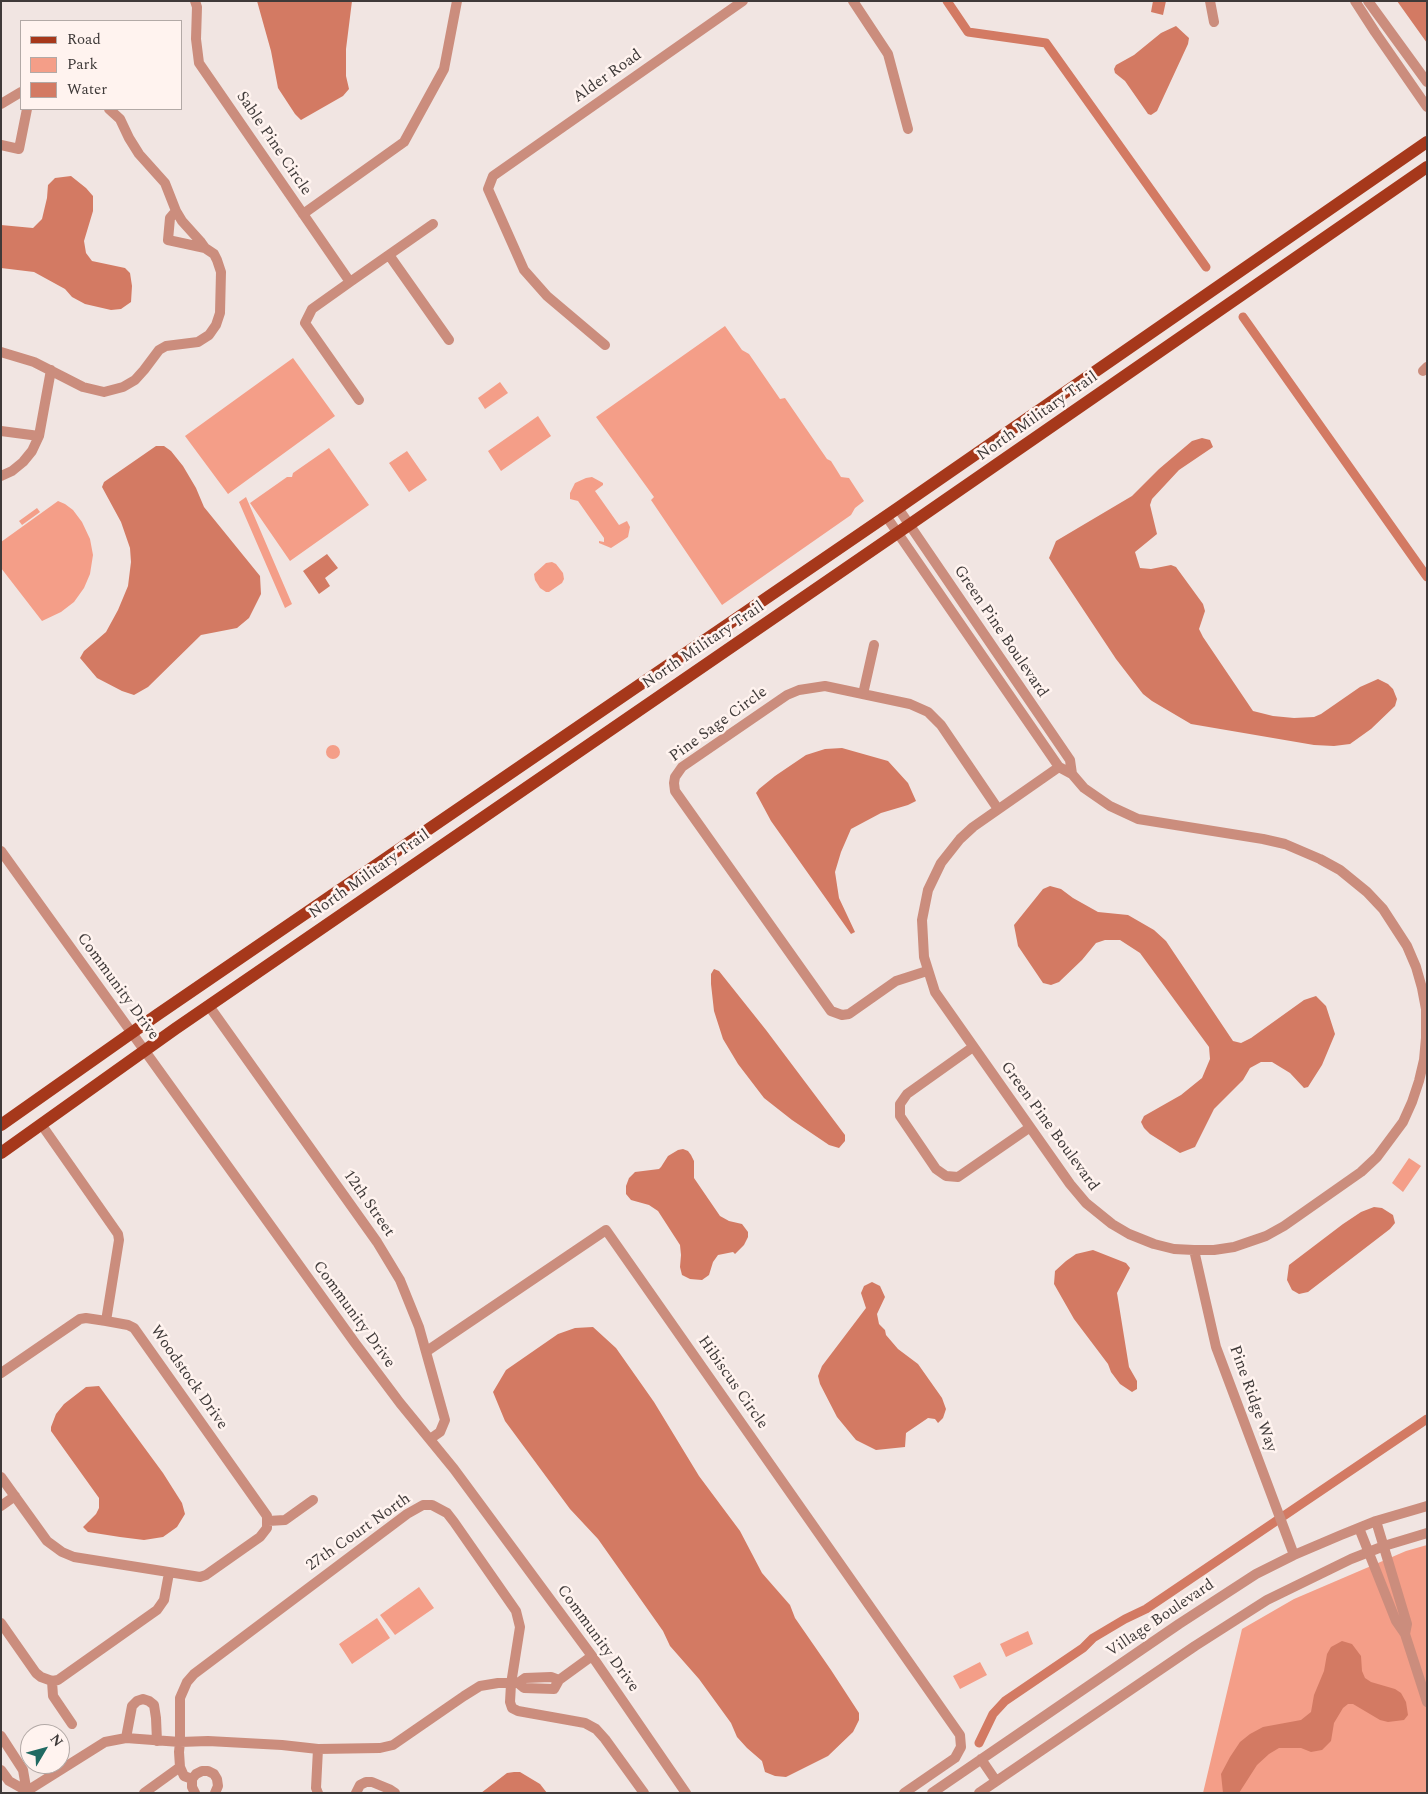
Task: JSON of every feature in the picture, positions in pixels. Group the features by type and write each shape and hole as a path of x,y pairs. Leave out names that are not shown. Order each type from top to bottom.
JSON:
{"main road":[{"name":"North Military Trail","path":"1,1125 1427,142"},
{"name":"North Military Trail","path":"1,1153 209,1006 1427,167"},
{"path":"509,773 522,791"}],"street":[{"name":"Sable Pine Circle","path":"195,1 197,7 196,39 199,63 303,214 404,142 444,68 457,1"},
{"path":"853,1 888,54 908,129"},
{"path":"1210,1 1214,22"},
{"path":"1355,1 1374,32 1427,107"},
{"path":"1368,1 1427,82"},
{"name":"Alder Road","path":"606,345 547,296 524,270 488,189 493,176 738,2"},
{"path":"1,104 20,93"},
{"path":"1,145 19,149 27,110"},
{"path":"110,110 120,119 139,154 165,183 176,211 204,248"},
{"path":"1,352 34,362 70,382 84,387 98,391 111,391 124,387 135,380 159,350 166,346 192,344 204,339 213,331 219,320 221,272 214,254 204,248 168,240 170,218 176,211"},
{"path":"303,214 350,282"},
{"path":"359,400 305,323 312,309 433,224"},
{"path":"389,255 449,340"},
{"path":"1,476 12,471 23,462 39,436 51,370"},
{"path":"1,431 39,436"},
{"name":"Green Pine Boulevard","path":"898,508 903,529 1059,767 1072,774 1084,788 1099,800 1138,819 1278,842 1307,852 1334,867 1367,892 1383,909 1407,946 1422,988 1426,1009 1426,1038 1420,1081 1403,1122 1377,1157 1350,1181 1266,1236 1234,1247 1194,1250 1174,1248 1154,1244 1129,1234 1096,1212 1076,1193 1029,1128 941,1002 927,971 921,939 923,908 932,879 941,863 973,826 1059,767"},
{"name":"Green Pine Boulevard","path":"886,516 903,529 1070,760 1072,774"},
{"path":"863,694 874,645"},
{"name":"Pine Sage Circle","path":"927,971 896,981 848,1014 842,1015 831,1011 675,791 675,777 682,767 787,695 799,690 824,686 916,706 932,716 941,725 998,809"},
{"name":"Community Drive","path":"1,851 355,1343 400,1403 454,1469 592,1656 686,1793"},
{"name":"12th Street","path":"209,1006 387,1258 410,1303 445,1420 440,1432 430,1439"},
{"path":"973,1047 907,1094 900,1104 900,1116 936,1169 946,1176 958,1176 1029,1128"},
{"path":"41,1124 118,1234 119,1240 106,1321"},
{"name":"Hibiscus Circle","path":"426,1352 606,1230 960,1735 959,1753 955,1758 904,1793"},
{"name":"Pine Ridge Way","path":"1194,1250 1216,1346 1294,1555"},
{"name":"Woodstock Drive","path":"1,1373 74,1321 86,1318 128,1325 138,1332 267,1516 268,1522"},
{"path":"1,1477 47,1541 62,1552 74,1557 194,1577 206,1575 260,1538 267,1528 268,1522 285,1520 313,1500"},
{"path":"1,1506 15,1496"},
{"name":"27th Court North","path":"180,1762 180,1698 187,1682 194,1674 407,1514 423,1505 432,1505 447,1513 516,1611 520,1627 514,1684 510,1702 512,1708 518,1711 585,1723 596,1729 606,1739 644,1793"},
{"name":"Village Boulevard","path":"932,1793 1225,1593 1256,1574 1294,1555 1359,1528 1427,1506"},
{"path":"1376,1522 1407,1624 1405,1634"},
{"path":"1359,1528 1396,1622 1405,1634 1427,1702"},
{"path":"979,1793 1237,1619 1305,1580 1384,1546 1427,1533"},
{"path":"1,1623 36,1673 52,1681 58,1680 157,1610 164,1600 169,1573"},
{"path":"27,1792 105,1742 126,1738 180,1742 208,1741 318,1749 362,1749 393,1745 480,1686 498,1683 514,1684 525,1678 551,1677 559,1680 592,1656"},
{"path":"52,1681 53,1696 72,1724"},
{"path":"126,1738 132,1706 137,1701 143,1699 154,1705 158,1741"},
{"path":"1,1736 23,1770 27,1792"},
{"path":"318,1749 316,1788 318,1793"},
{"path":"981,1759 996,1781"},
{"path":"144,1793 180,1762 184,1776 192,1779"},
{"path":"1,1770 9,1781 27,1792"},
{"path":"194,1793 192,1779 202,1771 208,1771 218,1779 215,1793"},
{"path":"356,1793 360,1785 366,1782 372,1782 390,1789 394,1793"}],"green space":[{"path":"725,326 742,350 749,354 780,399 785,398 841,477 849,478 864,501 855,508 851,515 722,605 651,500 654,497 596,417"},
{"path":"293,358 335,416 228,494 185,436"},
{"path":"500,382 508,393 485,409 478,398"},
{"path":"538,416 551,436 501,471 488,451"},
{"path":"329,448 369,505 290,561 250,503 287,477 292,477 293,473"},
{"path":"407,451 427,480 409,492 389,463"},
{"path":"592,477 603,483 595,491 619,525 627,521 630,527 628,537 611,548 599,543 599,541 604,542 604,538 578,501 570,499 570,493 575,483"},
{"path":"246,497 292,604 285,608 239,502"},
{"path":"58,501 73,510 82,522 90,539 93,555 90,574 84,588 74,602 61,612 42,621 1,568 1,542"},
{"path":"37,508 40,512 22,525 19,521"},
{"path":"552,562 563,573 564,579 562,583 546,592 540,588 534,574 546,563"},
{"path":"330,745 336,745 340,752 336,759 330,759 326,755 326,749"},
{"path":"1409,1158 1421,1166 1403,1192 1392,1183"},
{"path":"1427,1545 1427,1793 1203,1793 1242,1629 1294,1599 1406,1551"},
{"path":"419,1587 434,1608 395,1635 380,1615"},
{"path":"377,1618 390,1638 352,1664 339,1644"},
{"path":"1028,1631 1033,1644 1006,1657 1000,1644"},
{"path":"980,1662 987,1675 960,1689 953,1676"}],"water":[{"path":"257,1 352,1 346,49 346,76 349,89 343,96 301,120 295,114 278,88 271,51"},
{"path":"1153,1 1166,1 1163,15 1151,12"},
{"path":"1397,1 1427,1 1427,43"},
{"path":"1176,26 1189,38 1188,44 1157,111 1151,115 1148,114 1125,81 1115,73 1114,69 1116,65 1134,55 1161,33"},
{"path":"71,176 93,196 93,211 84,241 86,253 92,261 125,268 130,273 132,286 131,302 121,309 111,310 85,304 72,297 65,289 34,272 1,268 1,225 33,228 42,219 48,185 55,178"},
{"path":"1202,438 1210,440 1213,447 1179,470 1152,499 1150,505 1157,534 1135,552 1140,568 1151,569 1171,565 1176,567 1203,604 1205,611 1199,629 1203,637 1253,711 1273,716 1314,717 1360,687 1378,679 1388,684 1393,689 1397,699 1395,706 1371,729 1350,744 1334,746 1314,745 1191,724 1152,701 1143,694 1116,659 1049,558 1056,541 1132,496 1159,469 1192,441"},
{"path":"156,446 164,446 171,451 183,466 196,488 204,507 260,576 261,594 249,618 237,628 201,635 148,687 134,695 97,678 80,658 84,651 106,632 128,586 131,562 130,548 121,522 102,487 104,482"},
{"path":"327,554 338,568 325,578 330,586 319,594 303,571"},
{"path":"842,748 888,761 908,783 916,801 881,813 851,829 835,872 839,898 855,932 851,934 771,821 756,793 775,776 806,755 825,749"},
{"path":"1050,886 1061,889 1098,912 1128,915 1154,930 1166,941 1233,1041 1241,1043 1251,1038 1304,1000 1316,996 1326,1006 1335,1034 1322,1065 1308,1087 1304,1088 1290,1073 1272,1062 1261,1062 1250,1068 1243,1080 1214,1109 1195,1147 1180,1153 1150,1134 1141,1122 1144,1116 1181,1095 1202,1078 1210,1059 1209,1047 1140,953 1120,940 1105,940 1096,943 1082,960 1059,982 1051,985 1043,983 1018,946 1014,925 1043,889"},
{"path":"714,969 719,971 766,1030 845,1135 845,1141 839,1148 829,1145 764,1098 738,1064 723,1039 714,1011 711,974"},
{"path":"683,1149 688,1151 694,1161 694,1178 720,1216 729,1221 742,1224 748,1232 744,1245 735,1254 733,1252 718,1255 713,1262 709,1275 702,1280 690,1279 682,1275 680,1245 658,1211 649,1205 631,1200 626,1194 629,1178 635,1172 659,1169 668,1156"},
{"path":"1374,1207 1382,1208 1393,1215 1395,1223 1390,1229 1308,1292 1299,1294 1292,1290 1287,1280 1289,1265 1343,1224 1361,1212"},
{"path":"1093,1250 1126,1263 1130,1268 1117,1293 1129,1367 1137,1381 1137,1389 1132,1392 1120,1384 1111,1372 1108,1364 1074,1319 1054,1284 1055,1271 1066,1261 1076,1254"},
{"path":"872,1282 880,1286 885,1297 877,1314 879,1324 898,1349 918,1364 942,1398 946,1409 943,1418 938,1423 935,1419 928,1418 906,1433 905,1447 876,1450 856,1440 837,1417 820,1384 818,1376 822,1366 866,1308 861,1293 864,1286"},
{"path":"593,1327 616,1348 654,1402 699,1476 740,1531 762,1573 790,1605 795,1618 859,1713 859,1720 853,1732 828,1756 786,1777 775,1776 765,1772 762,1761 737,1737 731,1723 699,1679 670,1646 663,1631 598,1539 570,1509 505,1421 493,1392 506,1370 558,1334 575,1328"},
{"path":"99,1386 163,1473 182,1503 185,1514 177,1527 163,1537 144,1540 120,1537 88,1532 83,1527 96,1514 99,1508 99,1498 51,1431 51,1427 56,1414 64,1404 86,1387"},
{"path":"1342,1641 1352,1644 1361,1656 1362,1671 1365,1678 1401,1693 1406,1702 1408,1715 1404,1720 1388,1722 1380,1720 1353,1704 1348,1704 1343,1708 1334,1723 1331,1741 1322,1750 1311,1752 1301,1748 1279,1748 1257,1765 1239,1793 1223,1793 1221,1774 1240,1742 1263,1727 1301,1720 1311,1712 1314,1695 1324,1671 1327,1654 1331,1647"},
{"path":"520,1772 540,1784 547,1793 481,1793 507,1773"}],"waterway":[{"path":"947,1 968,32 1046,43 1206,267"},
{"path":"1243,317 1427,577"},
{"path":"979,1743 993,1714 1005,1701 1083,1648 1093,1638 1146,1609 1427,1419"}]}
